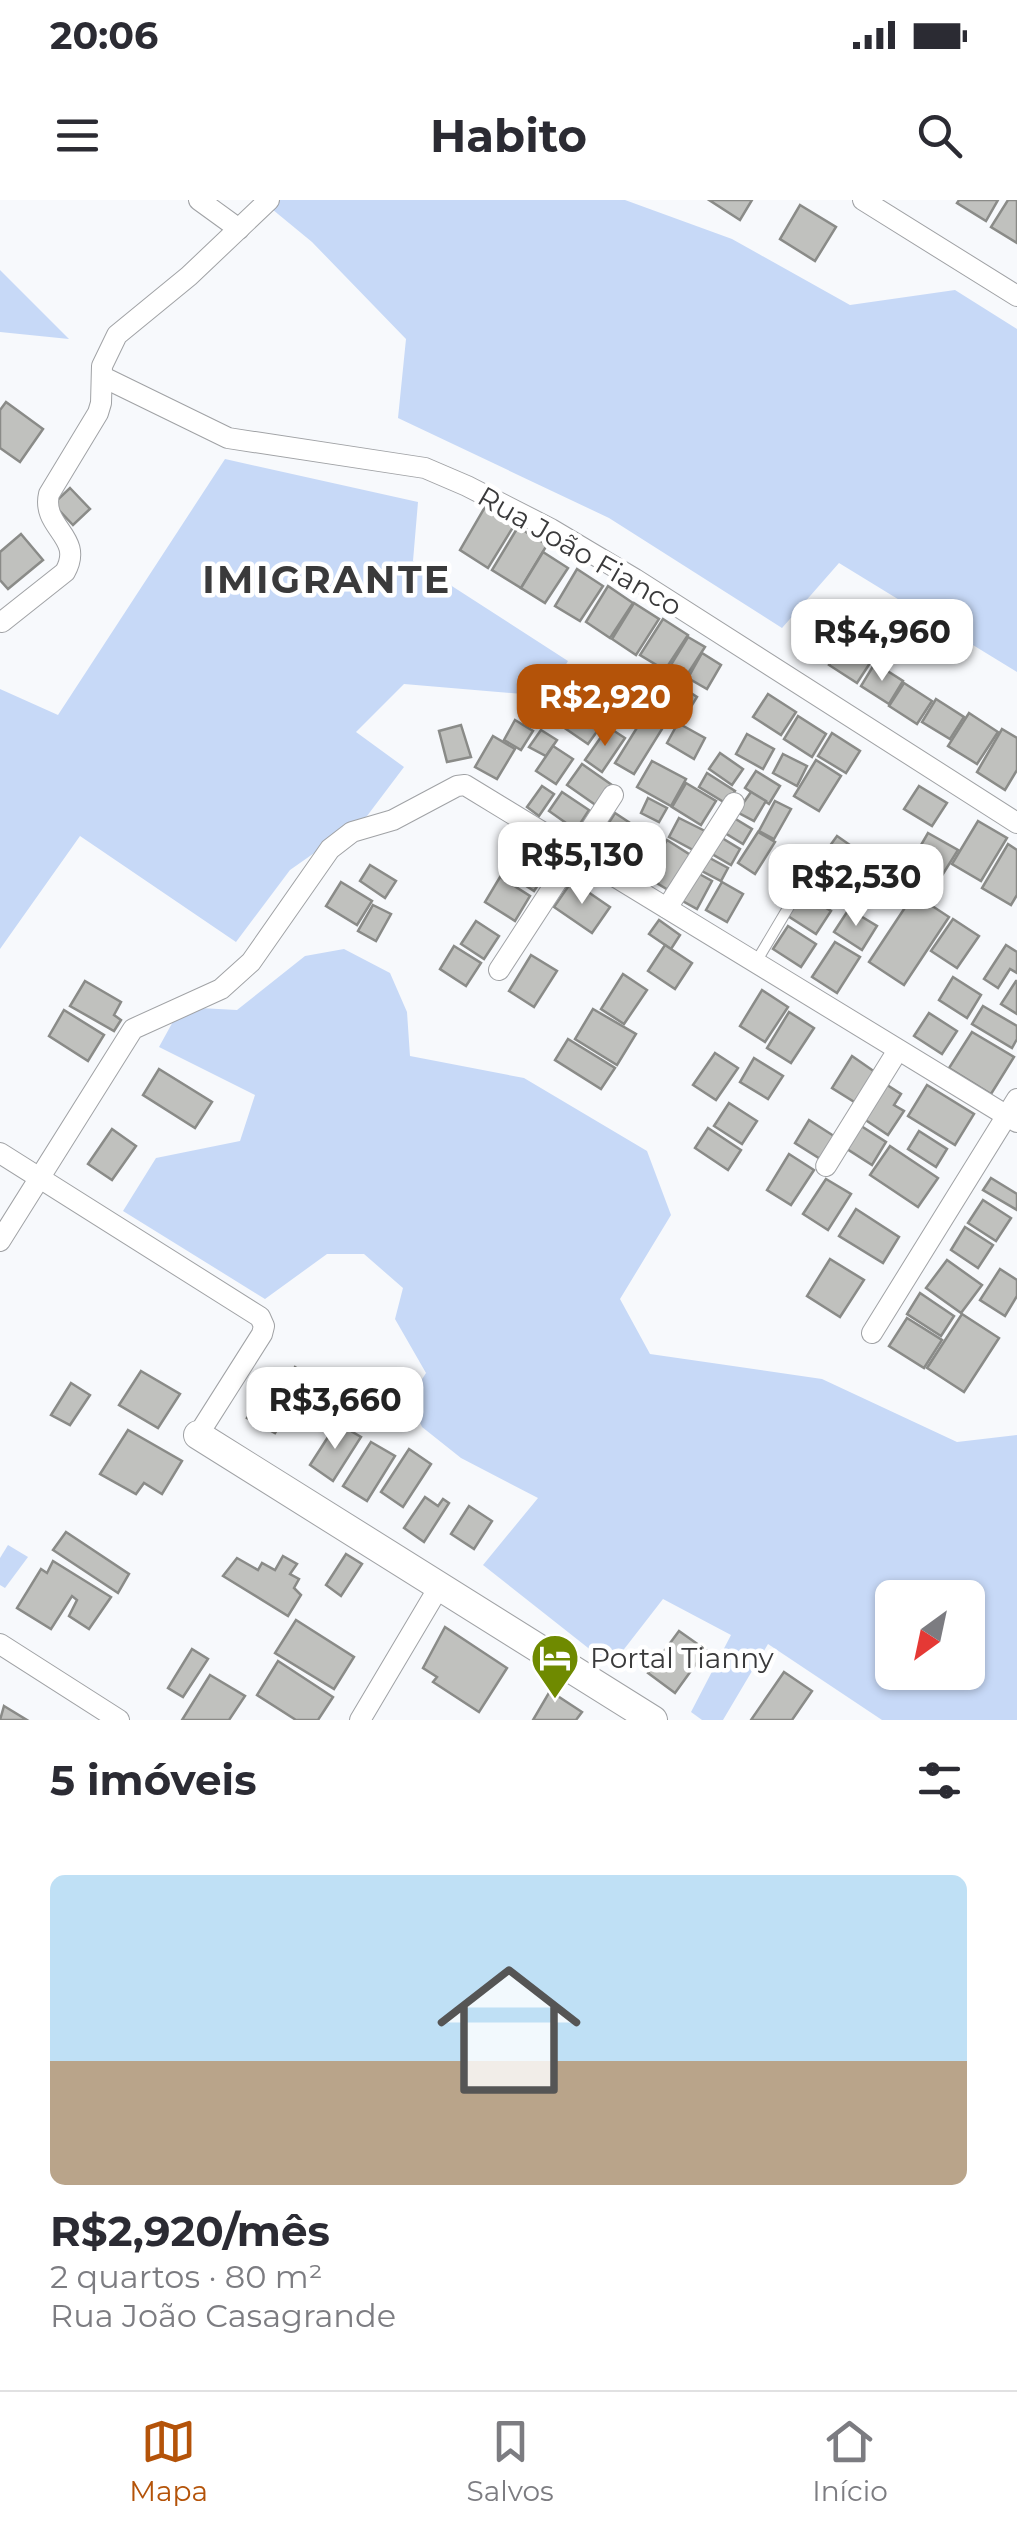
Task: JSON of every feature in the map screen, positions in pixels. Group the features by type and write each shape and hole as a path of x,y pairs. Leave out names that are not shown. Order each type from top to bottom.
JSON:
{"street":[{"path":"199,200 239,229"},
{"path":"2,622 70,564 71,548 49,514 49,494 98,413 102,366 117,335 270,200"},
{"path":"863,200 1017,296"},
{"name":"Rua João Fianco","path":"103,376 228,438 425,468 468,486 552,528 1017,822"},
{"path":"0,1241 132,1028 221,989 251,962 343,836 393,820 450,788 465,785 898,1050 1014,1112 872,1333"},
{"path":"499,970 613,795"},
{"path":"667,908 734,803"},
{"path":"826,1166 898,1050"},
{"path":"0,1154 260,1317 262,1334 198,1434 653,1720"},
{"path":"360,1720 439,1587"},
{"path":"0,1644 119,1720"}],"lane":[{"path":"756,962 810,872"}],"shaded area":[{"path":"261,200 625,200 732,239 850,305 955,290 1017,329 1017,672 839,563 782,628 609,518 398,418 406,339 312,242"},
{"path":"0,270 69,339 0,332"},
{"path":"225,459 418,502 413,561 568,661 547,696 404,684 356,732 404,767 367,816 290,870 236,942 80,836 0,949 0,689 58,715"},
{"path":"344,949 390,973 407,1012 410,1056 524,1078 647,1151 671,1215 620,1299 650,1354 822,1379 957,1442 1017,1435 1017,1720 882,1720 768,1644 723,1720 702,1720 691,1712 731,1635 663,1599 611,1666 483,1565 538,1498 461,1458 422,1427 409,1399 426,1373 395,1319 403,1288 364,1254 327,1254 265,1299 123,1211 156,1158 240,1141 255,1095 159,1047 181,1007 237,1010 305,956"},
{"path":"8,1545 28,1557 5,1588 0,1585 0,1558"}],"building":[{"path":"709,200 752,200 740,220"},
{"path":"998,200 986,221 957,203"},
{"path":"1008,200 1017,200 1017,243 991,227"},
{"path":"800,205 836,227 815,261 780,239"},
{"path":"6,402 43,429 20,462 0,448 0,410"},
{"path":"70,488 90,509 73,525 53,504"},
{"path":"485,507 515,524 488,568 460,550"},
{"path":"518,527 547,545 521,588 492,570"},
{"path":"21,534 43,560 8,589 0,580 0,552"},
{"path":"543,552 568,568 545,603 521,588"},
{"path":"577,569 603,586 580,621 555,606"},
{"path":"608,586 633,603 610,638 586,622"},
{"path":"634,603 659,619 636,655 612,639"},
{"path":"663,619 688,635 665,670 640,655"},
{"path":"688,637 705,647 685,678 669,668"},
{"path":"844,642 872,660 857,683 829,665"},
{"path":"702,653 721,665 707,689 688,678"},
{"path":"875,663 903,681 889,704 861,686"},
{"path":"675,683 697,697 684,718 662,705"},
{"path":"904,683 932,701 917,724 889,706"},
{"path":"768,694 796,712 781,735 753,717"},
{"path":"936,699 964,717 950,739 922,722"},
{"path":"577,706 603,723 588,744 563,727"},
{"path":"648,710 667,721 634,774 615,763"},
{"path":"969,713 998,732 977,764 948,746"},
{"path":"798,716 826,734 812,757 784,739"},
{"path":"515,720 533,731 521,750 504,740"},
{"path":"678,723 705,738 694,759 667,743"},
{"path":"461,725 471,757 447,762 439,731"},
{"path":"608,727 625,738 602,772 585,760"},
{"path":"1002,729 1017,738 1017,770 1005,790 977,772"},
{"path":"541,730 557,740 546,756 529,747"},
{"path":"832,733 860,751 846,773 818,756"},
{"path":"747,734 774,749 763,769 736,754"},
{"path":"493,736 515,749 497,779 475,767"},
{"path":"553,746 573,759 556,784 536,771"},
{"path":"720,753 743,769 732,785 709,769"},
{"path":"783,754 807,766 797,786 773,773"},
{"path":"816,760 841,776 819,811 794,796"},
{"path":"652,761 686,779 671,806 637,787"},
{"path":"582,764 612,785 597,806 567,785"},
{"path":"756,771 780,786 769,804 745,788"},
{"path":"707,773 735,791 727,804 699,787"},
{"path":"686,783 716,801 701,825 672,807"},
{"path":"542,786 554,794 539,816 527,807"},
{"path":"919,786 947,803 932,826 904,809"},
{"path":"562,792 589,810 576,830 549,811"},
{"path":"751,792 766,801 754,821 737,812"},
{"path":"648,798 667,808 659,822 641,813"},
{"path":"775,801 791,809 774,839 759,831"},
{"path":"615,813 650,836 628,871 593,848"},
{"path":"679,818 705,831 695,851 669,837"},
{"path":"734,818 752,829 743,844 725,833"},
{"path":"978,821 1007,838 981,881 952,864"},
{"path":"758,832 775,842 755,874 738,863"},
{"path":"928,833 958,850 931,893 903,876"},
{"path":"837,836 870,859 852,884 819,861"},
{"path":"722,838 740,849 731,865 712,854"},
{"path":"667,840 692,856 670,891 645,876"},
{"path":"1008,844 1017,850 1017,895 1011,905 982,888"},
{"path":"526,851 550,867 534,891 509,875"},
{"path":"706,856 728,868 721,881 698,869"},
{"path":"370,865 396,881 385,898 360,881"},
{"path":"694,871 712,881 697,909 679,899"},
{"path":"500,877 530,896 515,921 485,902"},
{"path":"572,881 610,907 592,933 554,907"},
{"path":"341,882 372,901 357,925 326,906"},
{"path":"722,882 743,894 727,922 706,910"},
{"path":"802,893 831,911 816,934 788,916"},
{"path":"914,894 949,917 904,985 869,962"},
{"path":"373,905 391,914 376,941 358,931"},
{"path":"849,909 877,926 862,950 834,932"},
{"path":"953,919 979,936 957,968 931,951"},
{"path":"659,920 680,935 671,949 649,934"},
{"path":"476,921 499,936 484,959 461,944"},
{"path":"788,926 816,944 801,967 773,949"},
{"path":"835,942 860,957 837,993 812,977"},
{"path":"665,945 692,963 675,989 648,971"},
{"path":"1006,945 1017,952 1017,973 1010,969 998,988 984,979"},
{"path":"454,946 481,963 466,986 440,969"},
{"path":"531,955 557,971 534,1007 509,991"},
{"path":"623,974 647,990 624,1024 601,1009"},
{"path":"953,977 981,995 967,1018 939,1000"},
{"path":"85,981 121,1002 114,1015 121,1020 114,1031 70,1006"},
{"path":"1017,981 1017,1014 1001,1004"},
{"path":"762,990 788,1007 765,1042 740,1026"},
{"path":"983,1006 1017,1026 1012,1048 972,1024"},
{"path":"593,1009 636,1034 617,1065 575,1039"},
{"path":"64,1010 104,1035 88,1061 49,1036"},
{"path":"789,1012 814,1028 791,1063 767,1048"},
{"path":"929,1013 957,1031 942,1054 914,1036"},
{"path":"972,1032 1014,1057 991,1094 949,1068"},
{"path":"568,1039 615,1068 601,1089 555,1060"},
{"path":"715,1053 738,1068 716,1100 693,1085"},
{"path":"852,1056 875,1072 856,1103 832,1088"},
{"path":"754,1058 783,1076 768,1099 740,1082"},
{"path":"159,1069 212,1102 195,1128 143,1095"},
{"path":"884,1083 901,1094 894,1105 904,1111 888,1135 861,1117"},
{"path":"927,1085 974,1114 955,1145 908,1116"},
{"path":"729,1103 757,1121 742,1144 714,1126"},
{"path":"809,1120 837,1138 822,1160 795,1143"},
{"path":"858,1124 886,1142 872,1165 844,1147"},
{"path":"708,1128 741,1150 728,1170 695,1148"},
{"path":"112,1129 136,1146 112,1180 88,1164"},
{"path":"919,1131 947,1149 936,1167 908,1149"},
{"path":"890,1146 938,1178 918,1207 870,1175"},
{"path":"789,1154 814,1170 791,1205 767,1190"},
{"path":"991,1178 1017,1194 1017,1210 983,1190"},
{"path":"826,1179 851,1194 828,1230 803,1214"},
{"path":"983,1200 1011,1218 996,1241 968,1223"},
{"path":"856,1209 899,1237 883,1263 839,1236"},
{"path":"965,1227 993,1245 978,1268 951,1250"},
{"path":"830,1259 864,1280 840,1317 807,1296"},
{"path":"947,1260 982,1285 961,1313 926,1288"},
{"path":"1000,1269 1017,1280 1017,1296 1005,1316 980,1300"},
{"path":"920,1293 954,1316 941,1336 907,1314"},
{"path":"962,1314 999,1338 964,1392 927,1368"},
{"path":"907,1318 942,1340 924,1368 889,1346"},
{"path":"295,1367 310,1377 275,1433 247,1418 265,1390 276,1398"},
{"path":"141,1371 180,1394 158,1428 119,1405"},
{"path":"71,1383 90,1395 70,1425 51,1415"},
{"path":"337,1423 361,1437 333,1481 310,1465"},
{"path":"128,1430 182,1461 162,1494 144,1483 136,1494 100,1474"},
{"path":"371,1442 395,1456 367,1501 343,1486"},
{"path":"409,1449 431,1464 403,1507 381,1492"},
{"path":"425,1497 438,1506 443,1499 449,1503 424,1542 404,1528"},
{"path":"469,1506 492,1521 474,1549 451,1534"},
{"path":"66,1532 129,1574 118,1593 53,1550"},
{"path":"346,1554 362,1564 341,1596 326,1585"},
{"path":"283,1556 297,1564 290,1574 299,1579 294,1588 301,1595 288,1616 223,1576 237,1558 258,1570 262,1563 275,1570"},
{"path":"53,1561 111,1597 89,1629 69,1616 77,1600 72,1596 51,1629 17,1608 41,1569 47,1573"},
{"path":"296,1620 354,1657 334,1689 275,1653"},
{"path":"445,1627 507,1668 479,1712 433,1682 437,1677 423,1668"},
{"path":"679,1631 706,1650 675,1693 648,1673"},
{"path":"192,1649 208,1659 183,1697 168,1688"},
{"path":"278,1661 333,1697 318,1720 296,1720 257,1695"},
{"path":"784,1672 812,1691 792,1720 751,1720"},
{"path":"210,1675 245,1696 229,1720 182,1720"},
{"name":"Portal Tianny","path":"550,1691 582,1712 576,1720 533,1720"},
{"path":"4,1706 27,1720 0,1720"}],"place":[{"name":"Portal Tianny","path":"555,1700"}],"district":[{"name":"IMIGRANTE","path":"327,580"}]}
